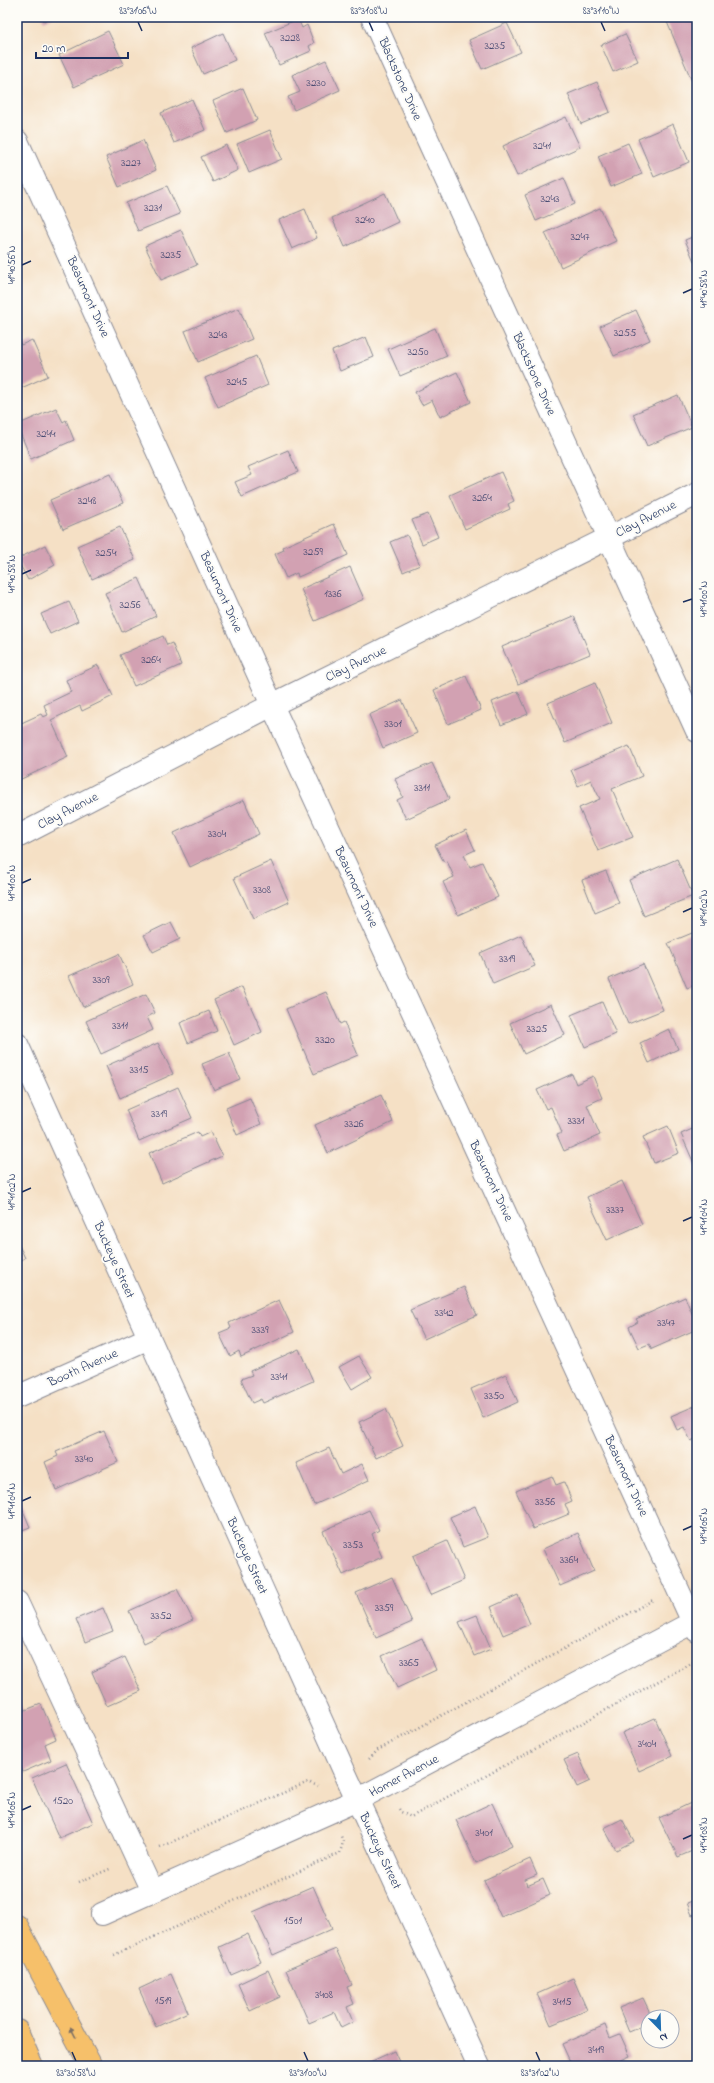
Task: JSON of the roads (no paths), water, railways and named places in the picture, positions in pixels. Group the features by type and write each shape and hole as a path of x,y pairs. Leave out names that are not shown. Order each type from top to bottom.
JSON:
{"highway":[{"path":"17,1926 91,2066"},
{"path":"17,2031 32,2066"}],"street":[{"name":"Blackstone Drive","path":"372,17 697,731"},
{"name":"Beaumont Drive","path":"17,141 272,705 677,1587 696,1625"},
{"name":"Clay Avenue","path":"17,837 272,705 697,494"},
{"name":"Buckeye Street","path":"17,1044 357,1800 479,2066"},
{"name":"Booth Avenue","path":"17,1397 149,1338"},
{"path":"17,1602 152,1891"},
{"name":"Homer Avenue","path":"102,1914 357,1800 696,1625"}]}
